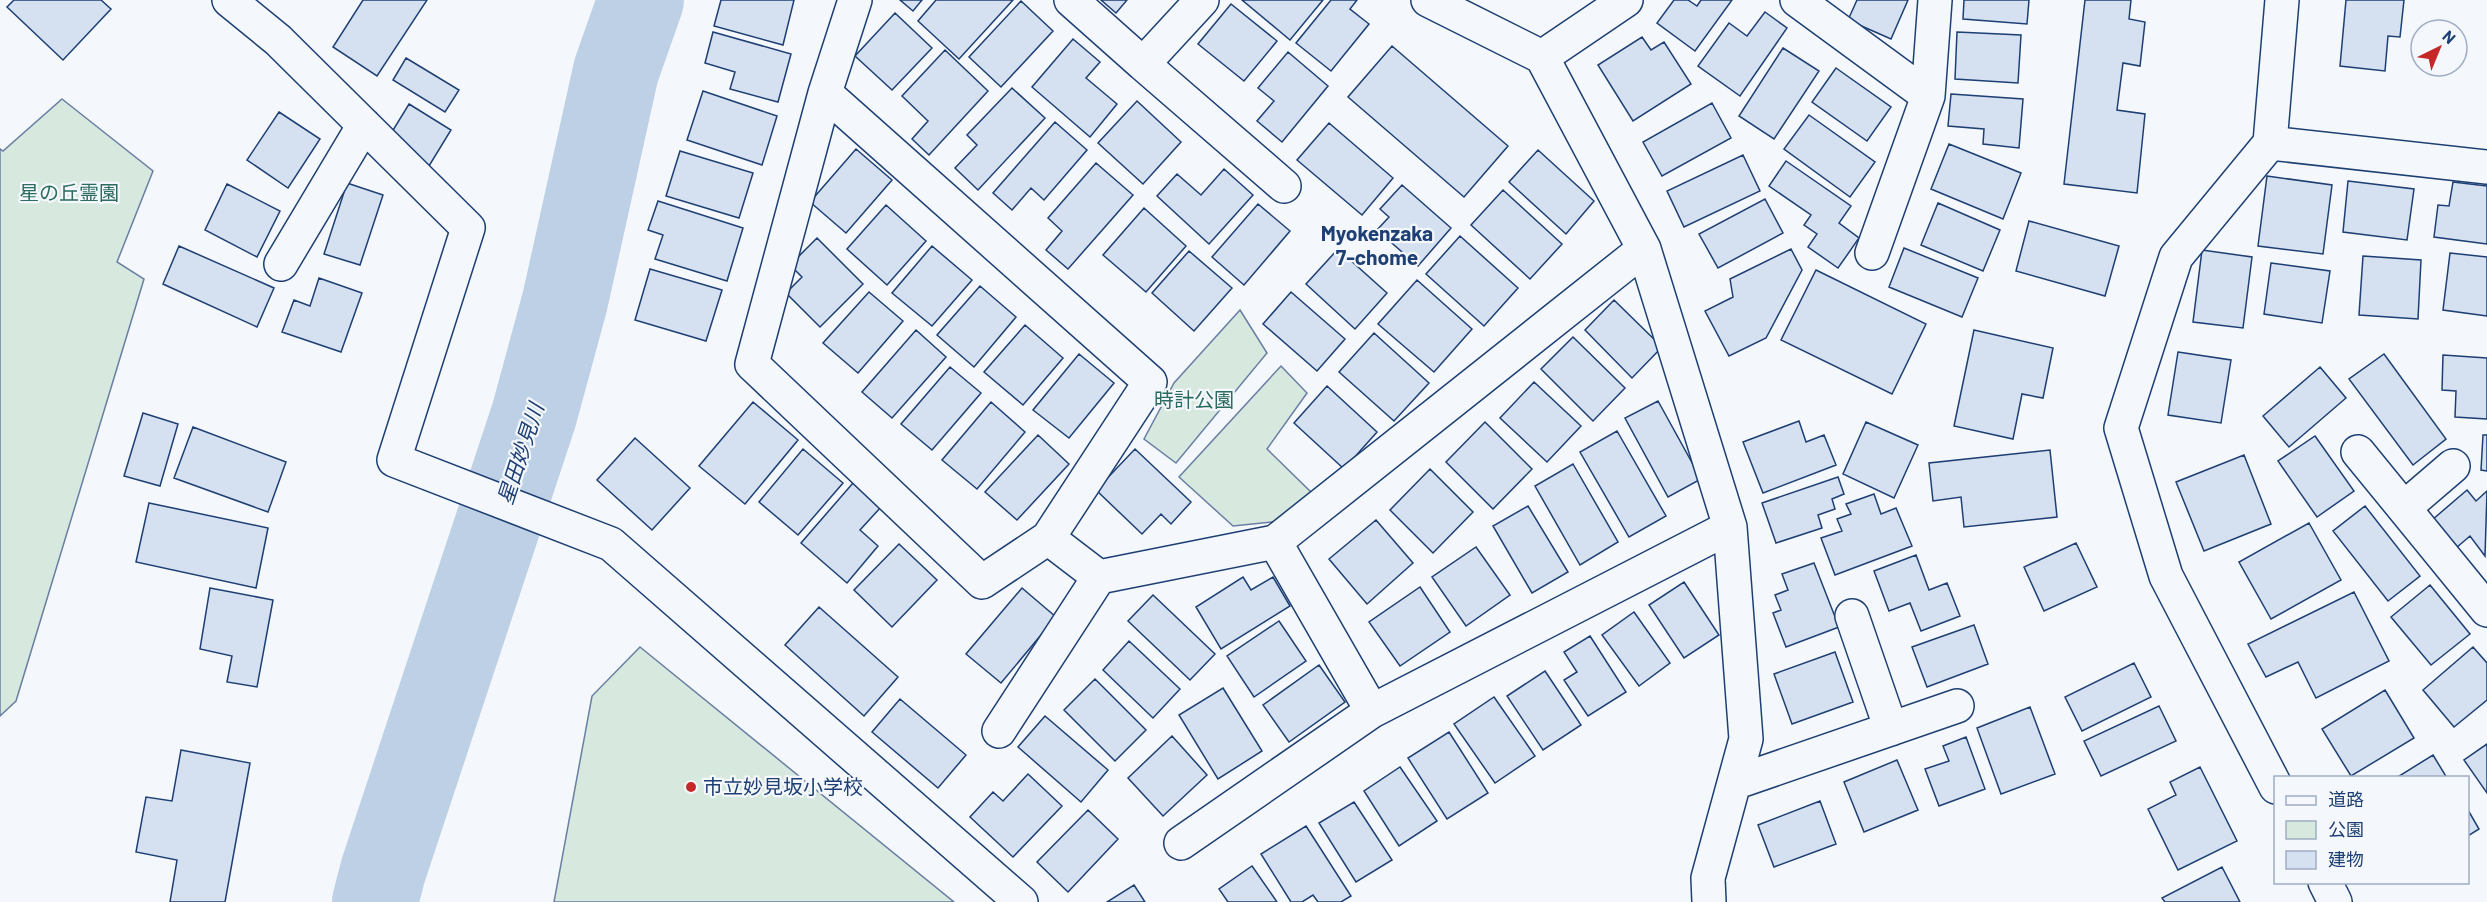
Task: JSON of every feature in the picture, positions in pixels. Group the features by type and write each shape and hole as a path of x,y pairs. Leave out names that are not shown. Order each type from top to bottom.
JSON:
{"street":[{"path":"229,0 278,40 468,228 394,460 611,544 1021,902"},
{"path":"825,93 1150,382 1048,538 982,582 752,364 825,93 855,0"},
{"path":"1071,0 1284,186"},
{"path":"1143,64 1202,0"},
{"path":"1428,0 1542,57 1644,249 1730,527 1746,739 1708,878 1709,902"},
{"path":"1542,57 1626,0"},
{"path":"1797,0 1928,96"},
{"path":"1872,253 1928,96 1935,0"},
{"path":"2274,783 2166,576 2121,428 2176,257 2270,143 2282,0"},
{"path":"281,264 364,124"},
{"path":"2270,143 2487,167"},
{"path":"999,731 1099,577 1275,542 1644,249"},
{"path":"2358,452 2487,610"},
{"path":"2404,508 2453,466"},
{"path":"1181,843 1372,711 1730,527"},
{"path":"1048,538 1099,577"},
{"path":"1275,542 1372,711"},
{"path":"1852,616 1891,729"},
{"path":"1734,783 1957,706"},
{"path":"2326,884 2335,902"}],"green space":[{"name":"星の丘霊園","path":"62,99 153,171 117,262 144,279 16,701 0,716 0,149 3,151"},
{"name":"時計公園","path":"1240,310 1267,353 1176,463 1144,439 1174,383"},
{"path":"1281,366 1307,393 1267,449 1313,494 1281,521 1233,526 1179,477"},
{"name":"市立妙見坂小学校","path":"640,647 954,902 554,902 592,696"}],"building":[{"path":"14,0 101,0 111,9 63,60 7,7"},
{"path":"363,0 427,0 377,76 333,47"},
{"path":"721,0 794,0 783,45 714,26"},
{"path":"900,0 922,0 913,11"},
{"path":"936,0 1013,0 959,59 918,21"},
{"path":"1101,0 1127,0 1116,13"},
{"path":"1242,0 1323,0 1290,40"},
{"path":"1331,0 1357,0 1350,9 1369,24 1331,71 1296,43"},
{"path":"1674,0 1688,0 1697,6 1701,0 1732,0 1695,51 1657,23"},
{"path":"1857,0 1908,0 1891,39 1848,20"},
{"path":"1964,0 2029,0 2027,24 1963,19"},
{"path":"2085,0 2131,0 2129,19 2145,22 2140,66 2123,63 2117,110 2145,114 2137,193 2064,184"},
{"path":"2346,0 2404,0 2400,37 2388,36 2385,71 2340,66"},
{"path":"1021,1 1053,31 1001,87 969,57"},
{"path":"1231,4 1277,41 1244,81 1198,44"},
{"path":"1765,12 1787,28 1740,96 1698,66 1729,23 1747,36"},
{"path":"895,13 932,48 892,90 855,56"},
{"path":"713,32 791,54 778,102 730,89 735,72 705,63"},
{"path":"1957,32 2021,35 2018,83 1955,79"},
{"path":"1642,37 1651,50 1664,42 1691,84 1633,121 1598,65"},
{"path":"1073,39 1100,62 1086,78 1117,104 1090,137 1032,87"},
{"path":"1392,46 1508,146 1464,197 1348,97"},
{"path":"1783,48 1819,71 1774,139 1739,116"},
{"path":"945,50 988,91 929,155 912,139 928,121 902,96"},
{"path":"1288,52 1328,86 1282,142 1257,121 1274,101 1258,88"},
{"path":"406,58 459,90 445,112 393,80"},
{"path":"1836,68 1891,107 1867,141 1812,102"},
{"path":"1012,88 1045,118 978,190 955,168 977,145 967,135"},
{"path":"703,91 777,116 762,165 687,140"},
{"path":"1951,94 2023,99 2019,148 1983,144 1984,129 1948,126"},
{"path":"1137,101 1181,142 1143,184 1098,143"},
{"path":"1712,103 1731,138 1662,176 1643,142"},
{"path":"409,104 451,130 429,166 387,140"},
{"path":"279,112 320,139 288,188 247,160"},
{"path":"1809,115 1875,162 1850,197 1784,149"},
{"path":"1055,122 1087,150 1044,200 1031,188 1012,210 993,193"},
{"path":"1329,123 1393,178 1362,215 1297,160"},
{"path":"1949,144 2021,173 2003,219 1931,189"},
{"path":"856,149 892,180 846,233 810,202"},
{"path":"1538,150 1594,201 1566,234 1509,182"},
{"path":"680,151 753,173 739,218 666,196"},
{"path":"1743,155 1760,191 1684,227 1667,191"},
{"path":"1786,161 1851,206 1839,223 1859,238 1838,268 1808,247 1817,234 1804,225 1811,215 1769,186"},
{"path":"1096,163 1133,195 1068,269 1046,250 1062,231 1048,218"},
{"path":"1224,169 1253,195 1209,244 1157,196 1177,174 1201,195"},
{"path":"2267,176 2332,185 2323,254 2258,246"},
{"path":"2348,181 2414,189 2407,240 2343,232"},
{"path":"2453,182 2487,186 2487,244 2434,237 2438,205 2449,206"},
{"path":"347,183 383,195 360,265 324,254"},
{"path":"227,184 280,211 257,257 205,230"},
{"path":"1402,185 1451,228 1418,266 1377,230 1389,217 1380,209"},
{"path":"1503,190 1562,244 1530,279 1471,225"},
{"path":"1765,199 1783,233 1718,268 1699,234"},
{"path":"658,201 743,228 727,281 655,259 663,235 648,230"},
{"path":"1938,203 2000,230 1983,271 1921,245"},
{"path":"1258,204 1290,231 1244,285 1212,257"},
{"path":"886,205 926,241 887,285 847,249"},
{"path":"1144,208 1186,246 1146,292 1103,255"},
{"path":"2029,221 2119,246 2105,296 2016,271"},
{"path":"1460,236 1518,288 1484,326 1426,274"},
{"path":"817,238 863,284 820,327 786,293 802,277 790,265"},
{"path":"179,246 274,288 257,327 163,284"},
{"path":"932,246 972,280 932,326 892,293"},
{"path":"1904,248 1978,278 1962,317 1889,287"},
{"path":"1338,249 1387,293 1355,329 1306,284"},
{"path":"1791,249 1802,270 1766,338 1729,356 1705,311 1733,297 1730,279"},
{"path":"2202,250 2252,257 2243,328 2193,322"},
{"path":"1189,251 1232,288 1194,331 1152,293"},
{"path":"2450,253 2487,257 2487,316 2443,310"},
{"path":"2363,256 2421,260 2418,319 2359,315"},
{"path":"2271,263 2330,271 2322,323 2264,314"},
{"path":"650,269 722,290 706,341 635,320"},
{"path":"1816,270 1926,324 1892,394 1781,340"},
{"path":"319,278 362,293 341,352 282,332 294,300 310,306"},
{"path":"1417,280 1472,329 1434,372 1378,324"},
{"path":"980,286 1016,317 974,367 937,335"},
{"path":"869,292 903,321 858,373 823,343"},
{"path":"1291,292 1345,339 1317,371 1263,324"},
{"path":"1614,300 1662,347 1632,378 1585,330"},
{"path":"1025,325 1063,358 1023,405 984,372"},
{"path":"916,330 946,357 892,418 862,392"},
{"path":"1974,330 2053,348 2043,398 2022,394 2013,439 1954,426"},
{"path":"1374,333 1429,383 1394,421 1339,372"},
{"path":"1573,337 1625,388 1593,421 1541,369"},
{"path":"2178,352 2231,360 2221,423 2168,415"},
{"path":"1079,354 1114,383 1069,438 1033,410"},
{"path":"2384,354 2446,439 2413,465 2349,379"},
{"path":"2443,355 2487,358 2487,419 2455,417 2456,391 2442,390"},
{"path":"950,367 981,393 932,450 901,424"},
{"path":"2320,367 2346,398 2289,447 2263,416"},
{"path":"1534,382 1581,426 1547,462 1500,418"},
{"path":"1327,386 1377,432 1344,469 1294,423"},
{"path":"1658,401 1701,479 1668,497 1625,418"},
{"path":"753,402 798,440 745,504 699,466"},
{"path":"991,402 1025,432 977,489 942,460"},
{"path":"143,413 178,424 160,486 124,476"},
{"path":"1799,421 1806,442 1824,435 1836,465 1763,493 1743,442"},
{"path":"1485,422 1532,469 1493,509 1446,462"},
{"path":"1866,422 1918,445 1894,498 1843,474"},
{"path":"193,427 286,462 268,512 174,478"},
{"path":"1617,431 1666,516 1629,537 1580,452"},
{"path":"1038,435 1069,464 1017,520 985,492"},
{"path":"2483,435 2487,435 2487,471 2481,470"},
{"path":"2315,436 2354,491 2317,517 2278,461"},
{"path":"635,438 690,488 652,530 597,480"},
{"path":"803,449 843,483 798,535 759,502"},
{"path":"1135,449 1191,502 1171,524 1161,514 1142,534 1096,490"},
{"path":"2050,450 2057,517 1964,527 1961,497 1933,501 1929,463"},
{"path":"2244,455 2271,524 2204,551 2176,482"},
{"path":"1573,464 1618,542 1580,565 1535,486"},
{"path":"1430,469 1473,512 1433,553 1390,510"},
{"path":"1838,477 1844,494 1832,499 1835,509 1818,515 1822,528 1776,543 1762,503"},
{"path":"853,483 881,507 860,530 878,546 847,583 801,543"},
{"path":"2467,490 2476,501 2487,491 2485,556 2470,536 2456,548 2432,520"},
{"path":"1874,494 1881,514 1896,508 1912,546 1835,575 1821,538 1842,531 1837,519 1851,514 1846,504"},
{"path":"149,503 268,528 256,588 136,562"},
{"path":"1528,506 1568,572 1532,593 1493,526"},
{"path":"2365,506 2420,576 2388,601 2333,531"},
{"path":"1376,520 1413,563 1367,604 1329,559"},
{"path":"2309,523 2341,580 2271,619 2239,562"},
{"path":"2076,543 2097,587 2044,611 2024,567"},
{"path":"899,544 937,580 892,627 854,590"},
{"path":"1476,547 1510,595 1466,626 1432,577"},
{"path":"1916,555 1929,590 1947,583 1960,616 1921,631 1910,603 1889,611 1874,571"},
{"path":"1814,563 1839,627 1786,647 1773,613 1781,610 1775,595 1788,590 1782,574"},
{"path":"1243,577 1251,590 1273,577 1290,606 1221,649 1196,607"},
{"path":"1684,582 1719,635 1684,658 1649,605"},
{"path":"2430,585 2470,634 2431,665 2391,617"},
{"path":"1420,587 1450,632 1400,666 1369,622"},
{"path":"210,588 273,600 257,687 227,682 232,656 200,649"},
{"path":"1022,588 1056,617 1001,683 966,654"},
{"path":"2354,592 2389,661 2316,698 2298,662 2266,677 2248,644"},
{"path":"1153,595 1215,654 1190,680 1128,621"},
{"path":"819,607 898,677 864,716 785,645"},
{"path":"1634,612 1670,663 1639,686 1602,635"},
{"path":"1279,621 1306,661 1254,697 1227,656"},
{"path":"1974,625 1988,664 1927,687 1912,647"},
{"path":"1590,636 1626,692 1588,716 1564,680 1577,672 1564,652"},
{"path":"1129,641 1180,689 1153,718 1103,670"},
{"path":"2473,647 2487,663 2487,700 2454,727 2423,690"},
{"path":"1835,652 1853,702 1792,724 1774,674"},
{"path":"2134,663 2151,697 2082,731 2065,697"},
{"path":"1319,665 1345,702 1289,742 1263,705"},
{"path":"1545,671 1581,725 1543,750 1507,696"},
{"path":"1095,679 1146,730 1115,761 1064,710"},
{"path":"1223,688 1262,751 1218,779 1179,715"},
{"path":"2385,690 2414,738 2351,776 2322,729"},
{"path":"1494,697 1535,756 1495,783 1454,724"},
{"path":"900,699 966,755 938,788 872,732"},
{"path":"2159,706 2176,741 2101,776 2084,741"},
{"path":"2030,707 2055,774 2001,794 1977,728"},
{"path":"1045,716 1108,770 1081,802 1018,747"},
{"path":"1449,732 1488,793 1447,819 1408,758"},
{"path":"1172,736 1207,775 1163,816 1128,778"},
{"path":"1966,737 1985,789 1939,806 1925,769 1949,761 1943,746"},
{"path":"2487,744 2487,793 2464,760"},
{"path":"181,750 250,763 225,902 170,902 177,860 136,852 146,797 172,801"},
{"path":"2433,755 2446,776 2399,776"},
{"path":"1897,760 1918,810 1864,832 1844,782"},
{"path":"1400,767 1437,821 1399,846 1364,791"},
{"path":"2200,767 2237,841 2178,870 2148,809 2176,795 2170,782"},
{"path":"1028,774 1062,806 1013,857 970,817 993,792 1003,801"},
{"path":"1820,801 1836,844 1774,867 1758,825"},
{"path":"1354,802 1392,860 1356,882 1319,823"},
{"path":"1088,810 1118,839 1068,892 1037,862"},
{"path":"2469,812 2479,829 2469,835"},
{"path":"1306,826 1351,896 1341,902 1318,902 1313,895 1302,902 1291,902 1261,854"},
{"path":"1252,866 1277,902 1228,902 1219,889"},
{"path":"2222,867 2240,902 2165,902 2162,898"},
{"path":"1134,885 1145,902 1107,902"}],"waterway":[{"name":"星田妙見川","path":"375,902 383,871 534,415 565,301 616,71 641,0"}],"place":[{"name":"市立妙見坂小学校","path":"691,787"}],"district":[{"name":"Myokenzaka 7-chome","path":"1377,246"}]}
